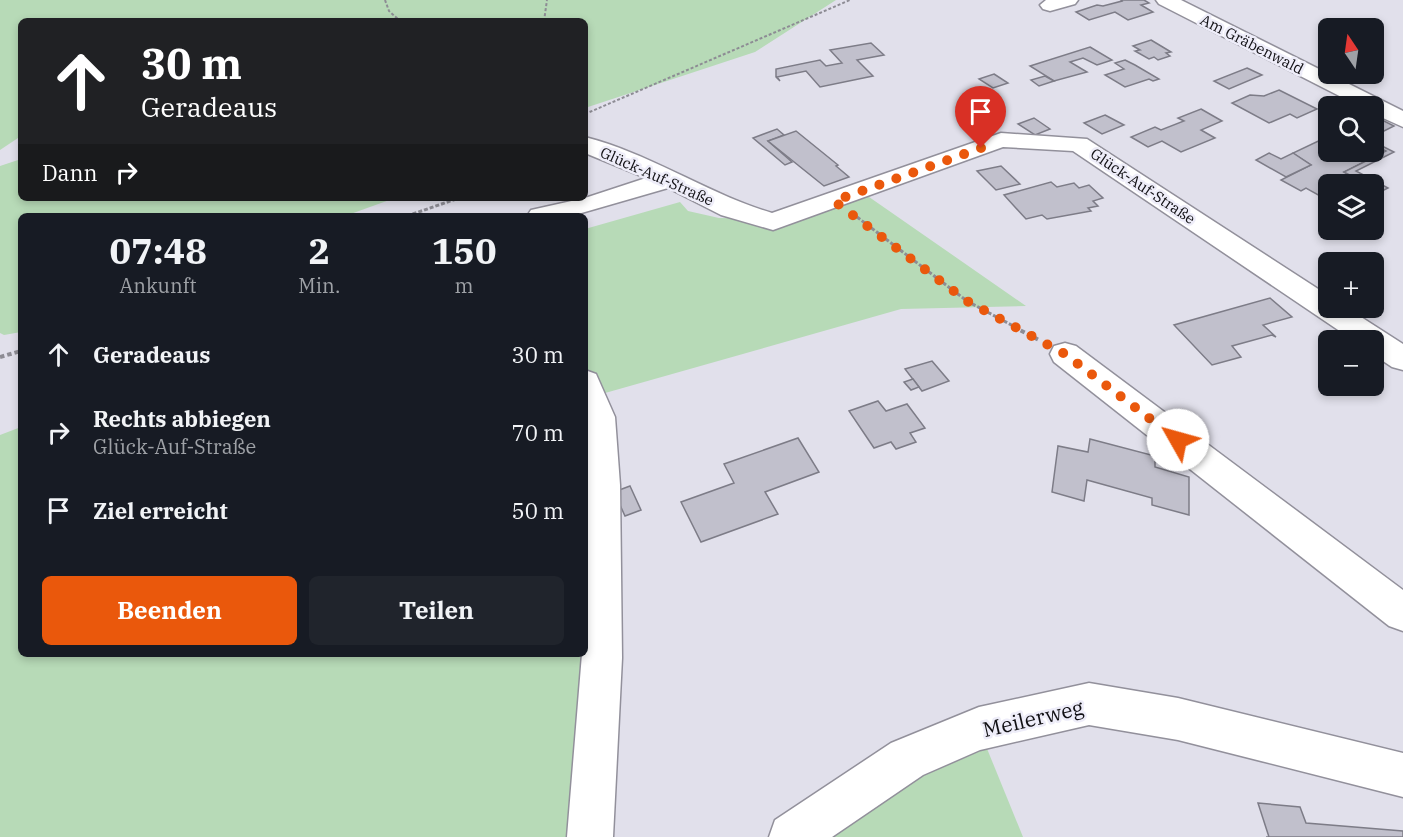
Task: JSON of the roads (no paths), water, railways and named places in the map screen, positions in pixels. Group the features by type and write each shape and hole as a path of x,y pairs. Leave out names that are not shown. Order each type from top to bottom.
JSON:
{"street":[{"name":"Am Gräbenwald","path":"1166,0 1403,120"},
{"name":"Glück-Auf-Straße","path":"588,145 670,178 730,210 773,222 1002,140 1079,144 1403,358"},
{"path":"551,213 616,196 670,178"},
{"path":"1065,354 1403,613"},
{"path":"588,390 599,417 602,485 602,658 590,837"},
{"name":"Meilerweg","path":"792,837 908,759 979,729 1089,704 1178,719 1403,775"}]}
